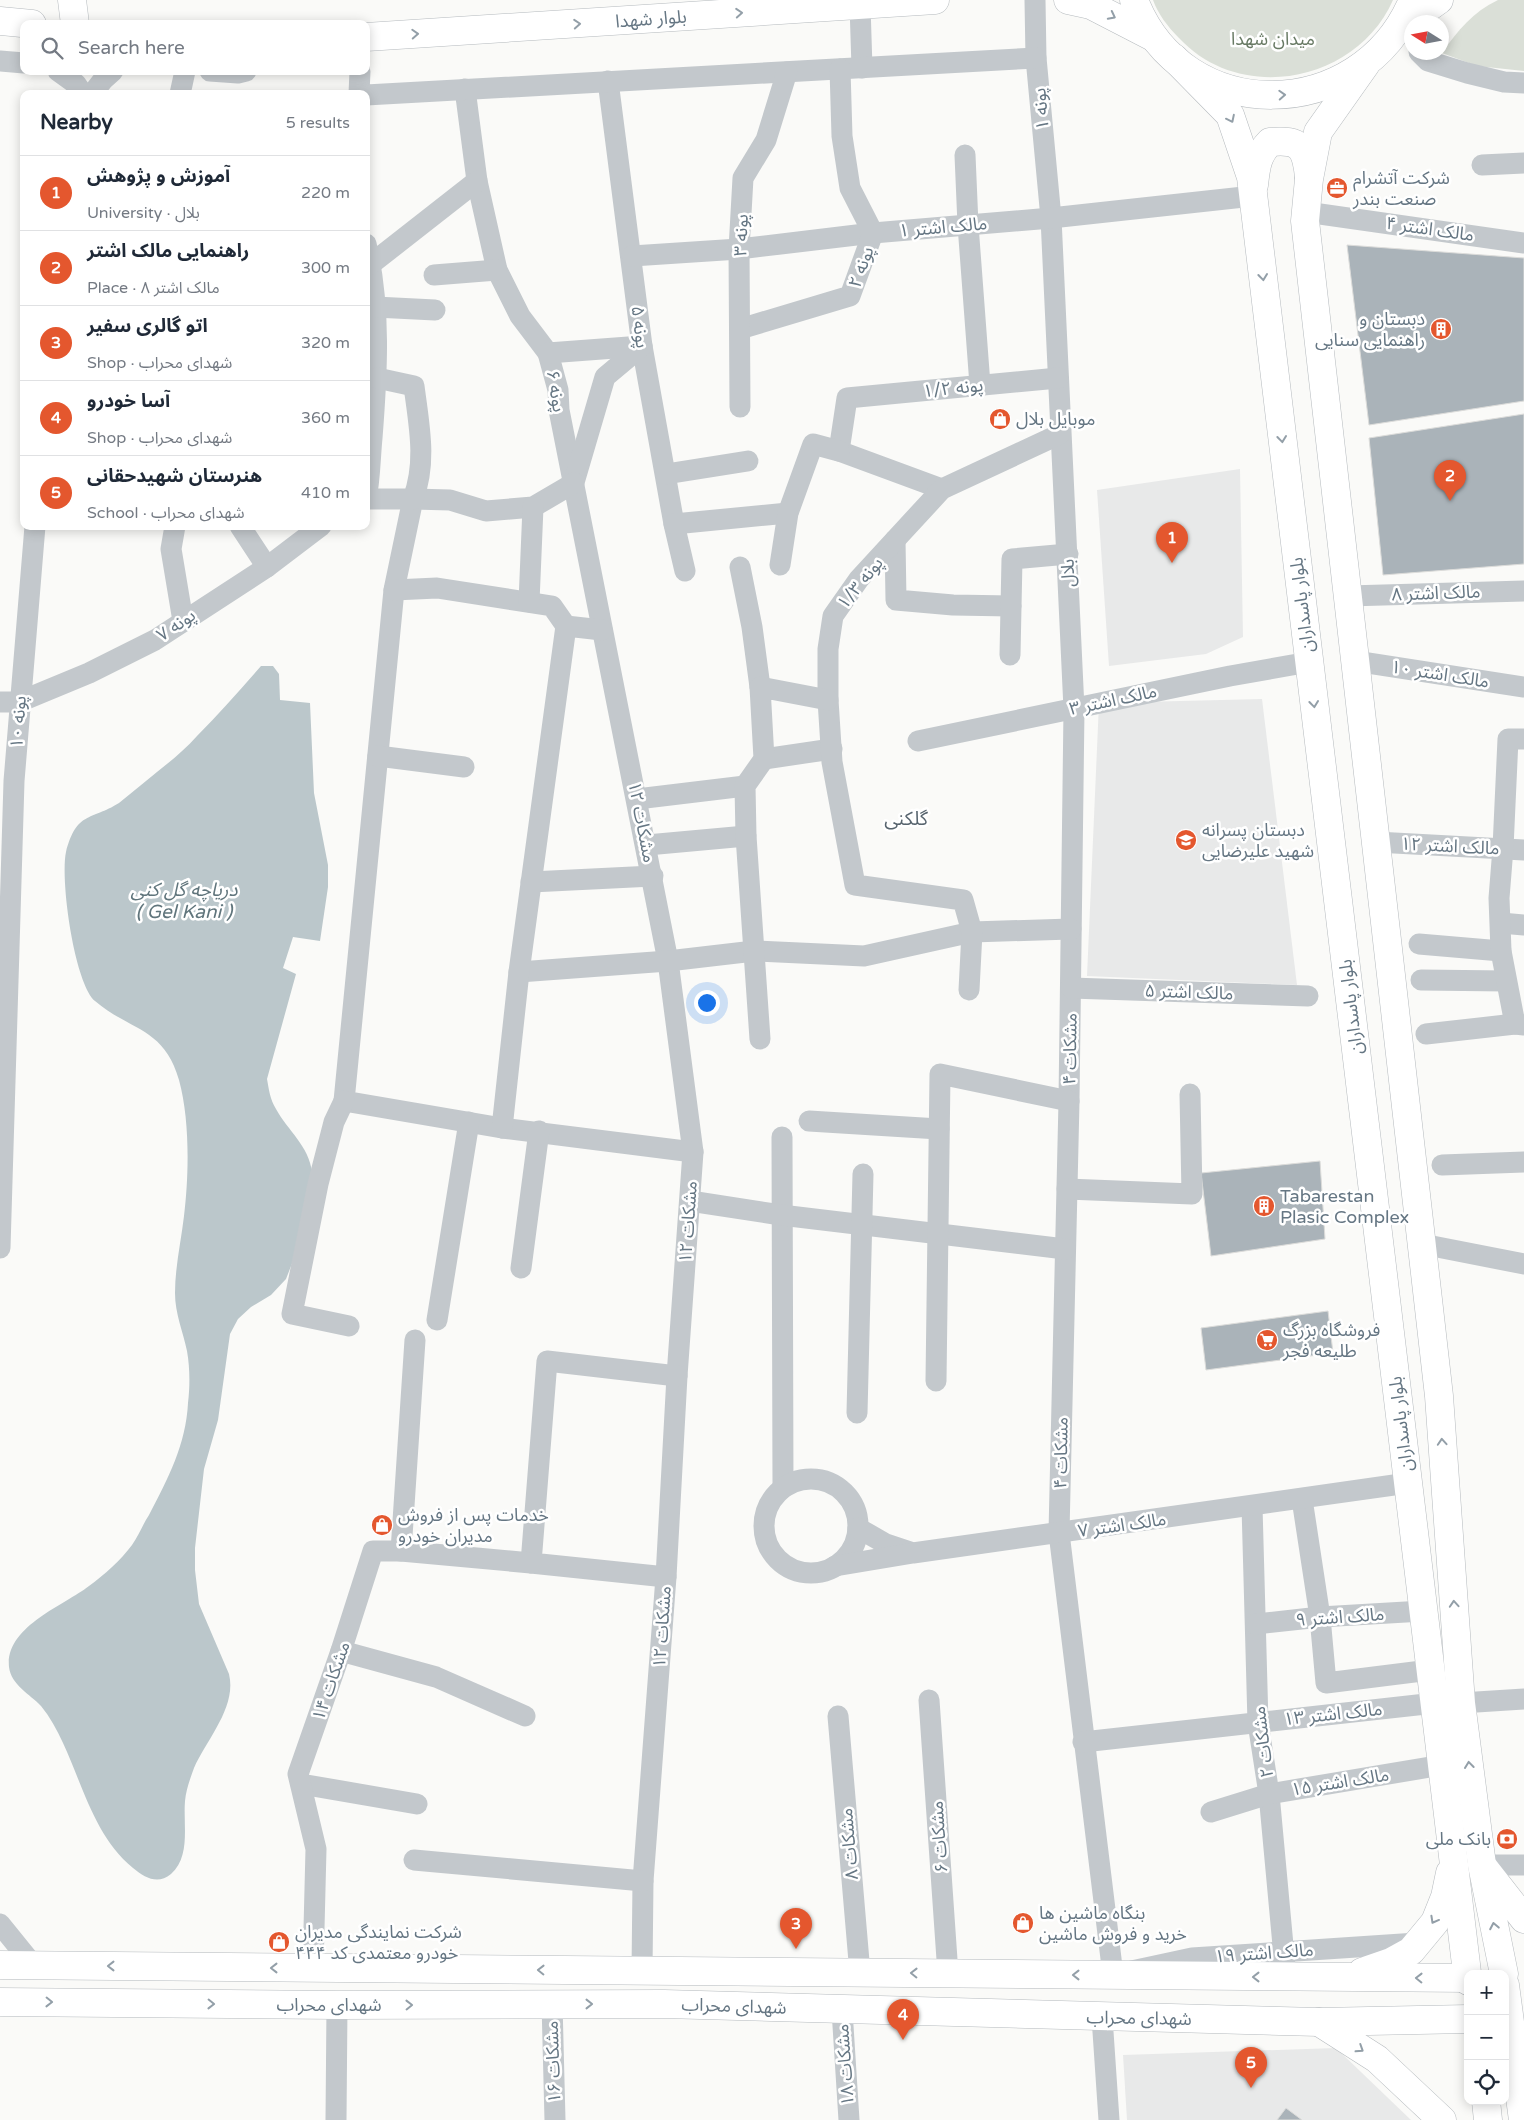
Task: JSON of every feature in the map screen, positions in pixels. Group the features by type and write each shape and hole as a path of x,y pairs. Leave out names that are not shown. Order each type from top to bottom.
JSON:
{"main road":[{"path":"72,0 74,20"},
{"name":"بلوار شهدا","path":"370,37 935,0"},
{"path":"1068,0 1091,5 1154,37"},
{"path":"1134,0 1138,11 1154,37 1174,58 1198,76 1225,88 1254,95 1284,95 1313,91 1340,80 1366,64"},
{"path":"1409,15 1413,0"},
{"path":"1426,15 1440,0"},
{"path":"0,21 20,23"},
{"path":"1404,38 1387,43 1366,64 1318,132 1309,179 1305,221 1439,1396 1462,1703 1482,1865 1503,1970"},
{"name":"بلوار پاسداران","path":"1174,58 1230,114 1251,177 1467,1970"},
{"path":"1253,196 1256,164 1262,150 1270,142 1286,140 1301,147 1307,159 1309,179"},
{"path":"1350,1977 1391,1962 1411,1951 1435,1922 1445,1897 1453,1857"},
{"path":"1482,1865 1524,1919"},
{"name":"شهدای محراب","path":"0,1965 1113,1975 1285,1964 1350,1977 1464,1979"},
{"path":"1509,1978 1524,1979"},
{"name":"شهدای محراب","path":"0,2002 337,2005 664,2004 1319,2022 1464,2019"},
{"path":"1509,2002 1513,2020 1523,2120"},
{"path":"1319,2022 1377,2060 1442,2120"},
{"path":"1486,2105 1488,2120"}],"street":[{"name":"پونه ۱","path":"1034,0 1036,58 1051,218"},
{"path":"860,6 862,68"},
{"path":"370,95 1036,58"},
{"path":"1427,60 1467,73 1504,82 1524,83"},
{"path":"0,62 20,63"},
{"name":"پونه ۲","path":"740,329 850,296 873,233 850,188 842,136 840,69"},
{"name":"پونه ۳","path":"740,407 740,249 743,178 766,140 787,72"},
{"path":"64,75 76,84 80,90"},
{"path":"95,90 109,75"},
{"path":"181,90 184,75"},
{"path":"359,90 360,75"},
{"name":"پونه ۵","path":"608,81 632,256 642,346 674,524 685,571"},
{"name":"پونه ۶","path":"465,89 477,181 497,270 520,316 548,353 558,390 559,410 574,483"},
{"path":"965,155 968,225 980,385"},
{"path":"1482,165 1524,163"},
{"path":"370,253 477,181"},
{"name":"مالک اشتر ۱","path":"632,256 740,249 873,233 1051,218 1253,196"},
{"name":"مالک اشتر ۴","path":"1306,212 1524,243"},
{"name":"بلال","path":"1051,218 1074,709 1071,929"},
{"path":"370,263 375,307 371,330 377,378 370,455"},
{"path":"434,274 497,270"},
{"path":"375,307 435,310"},
{"path":"548,353 642,346"},
{"path":"370,499 450,500 486,511 533,507 574,483 605,376 642,346"},
{"path":"349,1326 292,1314 318,1184 334,1122 344,1101 394,590 413,499 420,482 422,454 414,386 377,378"},
{"name":"پونه ۱/۲","path":"839,451 847,398 1058,378"},
{"name":"پونه ۱/۳","path":"972,932 963,900 855,885 832,762 828,700 828,649 833,616 859,579 942,489 1060,434"},
{"path":"780,565 788,512 814,444 839,451 942,489"},
{"path":"666,474 748,461"},
{"name":"مشکات ۱۲","path":"574,483 602,630 653,876 668,961 693,1152 677,1376 666,1577 644,1881 642,1971"},
{"path":"529,602 533,507"},
{"path":"674,524 788,512"},
{"name":"پونه ۱۰","path":"0,1248 14,781 10,702 34,530"},
{"path":"174,530 171,549 183,621"},
{"path":"243,530 266,567"},
{"name":"پونه ۷","path":"10,702 90,673 155,640 266,567 315,530"},
{"path":"895,540 896,600 953,605 1011,606"},
{"path":"1010,655 1012,559 1068,554"},
{"path":"740,567 752,627 760,687 764,759 745,786 746,836 760,1039"},
{"path":"394,590 437,588 552,606 566,626 519,972 502,1128"},
{"name":"مالک اشتر ۸","path":"1348,596 1524,591"},
{"path":"566,626 602,630"},
{"name":"مالک اشتر ۱۰","path":"1355,661 1524,687"},
{"name":"مالک اشتر ۳","path":"918,741 1230,676 1309,662"},
{"path":"760,687 828,700"},
{"path":"1426,1034 1519,1025 1506,981 1501,950 1499,898 1514,849 1508,739 1524,739"},
{"path":"764,759 832,749"},
{"path":"378,756 464,767"},
{"path":"637,799 745,786"},
{"path":"646,846 746,836"},
{"name":"مالک اشتر ۱۲","path":"1376,842 1514,849"},
{"path":"531,882 653,876"},
{"path":"1501,923 1524,924"},
{"path":"519,972 668,961 754,951 864,956 972,932 1071,929"},
{"name":"مشکات ۴","path":"1071,929 1070,1101 1059,1534 1113,1975"},
{"path":"969,990 972,932"},
{"path":"1419,944 1501,950"},
{"path":"1421,980 1506,981"},
{"name":"مالک اشتر ۵","path":"1071,988 1308,996"},
{"path":"936,1381 940,1074 1070,1101"},
{"path":"1067,1189 1192,1194 1190,1094"},
{"path":"344,1101 502,1128 693,1152"},
{"path":"809,1121 939,1129"},
{"path":"438,1320 469,1122"},
{"path":"521,1268 539,1132"},
{"path":"782,1137 782,1488"},
{"path":"1442,1165 1524,1162"},
{"path":"857,1413 863,1174"},
{"path":"690,1201 781,1215 1065,1249"},
{"path":"1422,1244 1524,1264"},
{"path":"401,1551 415,1340"},
{"path":"531,1563 547,1361 677,1376"},
{"path":"807,1478 823,1480 837,1486 849,1497 856,1512 858,1528 855,1543 847,1556 835,1566 821,1572 805,1573 790,1569 778,1560 768,1548 764,1533 764,1518 769,1503 782,1488 792,1482 807,1478"},
{"name":"مالک اشتر ۷","path":"835,1566 913,1553 1408,1484"},
{"path":"1302,1499 1320,1617 1326,1684 1430,1670"},
{"name":"مشکات ۲","path":"1252,1506 1258,1722 1269,1794 1285,1964"},
{"path":"858,1528 886,1544 913,1553"},
{"name":"مشکات ۱۴","path":"313,1968 316,1849 298,1774 341,1651 372,1551 401,1551 666,1577"},
{"name":"مالک اشتر ۹","path":"1256,1624 1320,1617 1424,1611"},
{"path":"341,1651 436,1677 525,1716"},
{"path":"1462,1703 1524,1699"},
{"name":"مشکات ۶","path":"929,1700 948,1974"},
{"name":"مالک اشتر ۱۳","path":"1083,1742 1435,1703"},
{"name":"مشکات ۸","path":"838,1716 860,1973"},
{"name":"مالک اشتر ۱۵","path":"1211,1812 1269,1794 1442,1766"},
{"path":"301,1784 417,1804"},
{"path":"414,1860 644,1881"},
{"path":"1482,1865 1524,1864"},
{"path":"0,1924 34,1966"},
{"name":"مالک اشتر ۱۹","path":"1285,1964 1417,1944"},
{"name":"مشکات ۱۶","path":"552,2003 555,2120"},
{"path":"336,2120 337,2005"},
{"name":"مشکات ۱۸","path":"842,2010 849,2120"},
{"path":"1102,2017 1109,2120"}],"shaded area":[{"path":"1240,469 1243,637 1206,654 1109,666 1097,490"},
{"name":"دبستان پسرانه شهید علیرضایی","path":"1262,699 1297,985 1087,976 1099,703"},
{"path":"1336,2048 1411,2120 1127,2120 1123,2055"}],"green space":[{"name":"میدان شهدا","path":"1153,0 1393,0 1376,28 1353,50 1326,66 1296,75 1264,77 1234,72 1205,59 1171,29"},
{"path":"1498,0 1524,0 1524,71 1477,66 1449,56 1449,44 1454,37 1467,22"}],"water":[{"name":"دریاچه گل کنی ( Gel Kani )","path":"261,666 273,666 279,674 280,700 310,703 314,793 328,865 328,887 320,941 293,937 283,968 296,974 267,1079 274,1105 307,1154 312,1172 293,1261 286,1279 271,1295 251,1307 238,1319 230,1334 218,1420 204,1469 195,1548 195,1570 199,1604 229,1674 229,1699 225,1711 194,1768 188,1784 185,1801 185,1840 181,1858 171,1874 156,1880 142,1875 133,1868 109,1841 91,1810 53,1724 41,1706 13,1679 9,1667 10,1653 16,1640 26,1629 51,1610 89,1586 128,1551 149,1515 175,1461 187,1418 189,1390 188,1357 175,1301 175,1283 186,1200 188,1165 187,1130 183,1096 173,1063 155,1040 108,1011 95,1001 87,990 70,930 65,884 66,852 70,839 80,823 119,803 179,754"}],"building":[{"name":"دبستان و راهنمایی سنایی","path":"1347,245 1524,258 1524,401 1369,425"},
{"path":"1524,414 1524,564 1383,575 1369,438"},
{"name":"Tabarestan Plasic Complex","path":"1320,1161 1325,1239 1211,1256 1201,1173"},
{"name":"فروشگاه بزرگ طلیعه فجر","path":"1328,1311 1333,1353 1206,1370 1201,1328"},
{"path":"1286,2108 1302,2120 1277,2120"}],"place":[{"name":"شرکت آتشرام صنعت بندر","path":"1337,188"},
{"name":"دبستان و راهنمایی سنایی","path":"1441,329"},
{"name":"موبایل بلال","path":"1000,419"},
{"name":"راهنمایی مالک اشتر","path":"1450,501"},
{"name":"آموزش و پژوهش","path":"1172,563"},
{"name":"دبستان پسرانه شهید علیرضایی","path":"1186,840"},
{"name":"Tabarestan Plasic Complex","path":"1264,1206"},
{"name":"فروشگاه بزرگ طلیعه فجر","path":"1267,1340"},
{"name":"خدمات پس از فروش مدیران خودرو","path":"382,1525"},
{"name":"بانک ملی","path":"1507,1839"},
{"name":"بنگاه ماشین ها خرید و فروش ماشین","path":"1023,1923"},
{"name":"شرکت نمایندگی مدیران خودرو معتمدی کد ۴۴۴","path":"279,1942"},
{"name":"اتو گالری سفیر","path":"796,1949"},
{"name":"آسا خودرو","path":"903,2040"},
{"name":"هنرستان شهیدحقانی","path":"1251,2088"}],"district":[{"name":"گلکنی","path":"906,818"}]}
